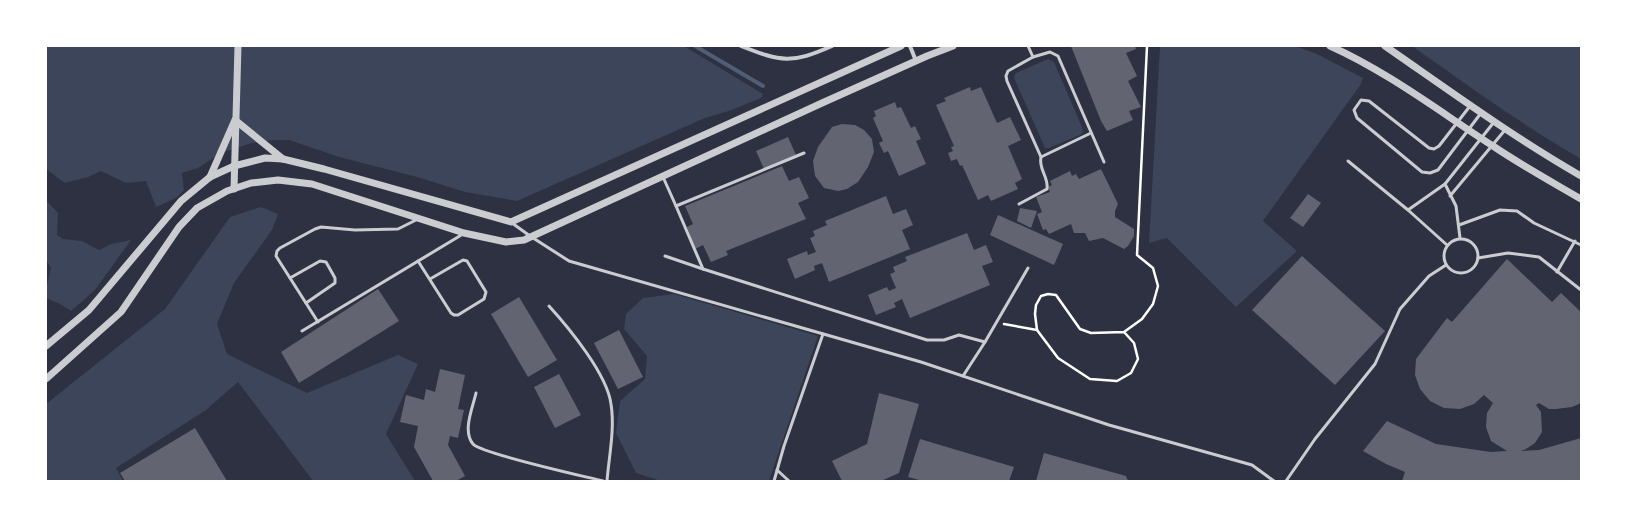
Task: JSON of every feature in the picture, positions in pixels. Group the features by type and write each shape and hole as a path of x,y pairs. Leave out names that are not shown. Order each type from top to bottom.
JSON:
{"street":[{"path":"234,189 238,46"},
{"path":"741,46 768,56 788,60 805,57 832,46"},
{"path":"46,346 89,310 181,201 210,177 234,166 265,158 283,159 324,169 511,222 901,46"},
{"path":"910,46 916,61"},
{"path":"46,379 121,312 179,227 197,208 227,191 251,184 278,180 312,184 464,233 506,242 524,240 916,61 953,46"},
{"path":"1330,46 1344,52 1397,83 1493,146 1581,199"},
{"path":"1386,46 1505,130 1540,153 1581,176"},
{"path":"235,120 283,159"},
{"path":"210,177 235,120"}],"lane":[{"path":"1028,46 1033,58"},
{"path":"1019,204 1047,189 1048,184 1040,163 1041,157 1006,76 1008,71 1033,58 1050,52 1058,56 1104,162"},
{"path":"1470,106 1439,146 1434,150 1429,148 1369,101 1361,100 1356,105 1354,110 1356,118 1422,172 1430,174 1438,170 1481,113"},
{"path":"1408,210 1445,184 1494,122"},
{"path":"1450,196 1505,130"},
{"path":"1041,157 1091,133"},
{"path":"676,206 804,153"},
{"path":"1348,161 1408,210 1447,245"},
{"path":"662,176 704,269"},
{"path":"1445,184 1456,206 1460,238"},
{"path":"1459,225 1500,210 1518,211 1534,223 1581,245"},
{"path":"318,322 276,256 277,251 315,229 329,227 354,230 398,229 419,218"},
{"path":"511,222 569,261 922,362 1109,425 1252,465 1274,481"},
{"path":"302,331 464,233"},
{"path":"1454,239 1466,239 1476,247 1478,258 1476,264 1467,272 1455,272 1446,265 1443,253 1447,245 1454,239"},
{"path":"1557,272 1575,241"},
{"path":"1478,258 1508,253 1539,257 1581,290"},
{"path":"665,256 927,340 944,340 959,335 985,342"},
{"path":"418,261 430,279 454,315 458,315 484,299 486,295 486,292 467,261 463,260 430,279"},
{"path":"290,278 320,261 326,262 335,278 335,283 306,302"},
{"path":"1286,481 1315,439 1375,364 1400,309 1429,276 1446,265"},
{"path":"963,376 985,342 1028,268"},
{"path":"549,306 563,321 590,358 607,389 611,404 612,421 607,481"},
{"path":"774,481 784,446 823,334"},
{"path":"476,393 468,429 473,444 480,448 505,456 603,481"},
{"path":"777,470 789,481"}],"path":[{"path":"1124,332 1134,343 1138,359 1131,373 1117,381 1090,379 1058,358 1037,330 1035,314 1036,305 1041,296 1048,294 1056,295 1080,328 1092,333 1124,332 1142,318 1153,304 1158,286 1153,268 1137,255 1147,46"},
{"path":"996,322 1020,328 1037,330"}],"shaded area":[{"path":"46,46 684,46 763,94 761,98 729,111 705,118 517,201 465,192 417,177 339,157 289,140 275,140 252,143 221,153 198,168 182,173 184,190 176,198 156,207 146,181 126,183 101,171 88,177 65,183 46,169"},
{"path":"1160,46 1295,46 1317,54 1363,78 1361,84 1263,221 1297,251 1236,307 1167,238 1149,243"},
{"path":"1412,46 1581,46 1581,159 1516,119"},
{"path":"1048,59 1054,62 1083,132 1080,135 1049,148 1045,148 1014,78 1015,74 1018,72"},
{"path":"46,200 58,213 57,235 63,239 82,241 99,250 111,244 131,240 95,290 71,311 46,298 46,289 51,268 46,260"},
{"path":"261,207 278,214 272,230 234,283 217,324 227,354 307,393 398,355 418,364 386,434 415,481 313,481 238,382 206,410 116,468 123,481 46,481 46,404 165,309 230,217"},
{"path":"674,294 818,336 769,481 661,481 636,473 616,433 620,401 645,379 647,356 624,329 626,314 643,298"}],"building":[{"path":"1071,46 1135,46 1136,49 1126,53 1137,76 1128,81 1141,107 1129,111 1133,120 1107,131 1101,121"},
{"path":"970,87 971,91 981,87 997,123 1010,117 1021,140 1008,146 1022,179 1015,183 1018,189 991,201 988,195 978,200 962,165 960,166 957,159 951,161 948,153 953,151 951,147 954,146 936,105 946,101 944,98"},
{"path":"895,102 897,108 901,107 911,128 915,126 921,139 916,141 926,164 899,176 888,151 884,153 879,143 883,141 873,118 876,116 874,111"},
{"path":"842,124 855,125 864,130 872,139 874,152 868,167 858,182 847,189 838,191 824,188 815,176 813,161 818,147 832,127"},
{"path":"788,137 796,155 764,169 756,151"},
{"path":"782,166 789,181 799,177 809,198 798,203 806,219 726,251 728,255 711,262 703,245 695,249 687,227 693,224 685,206"},
{"path":"1101,169 1118,204 1115,211 1115,217 1134,229 1134,236 1128,246 1124,249 1103,238 1089,241 1085,233 1074,233 1071,224 1049,234 1046,229 1043,230 1037,214 1042,212 1036,197 1050,192 1048,187 1052,185 1050,181 1070,171 1072,176 1076,174 1079,179"},
{"path":"1308,194 1321,203 1303,227 1290,218"},
{"path":"886,196 893,214 906,209 913,225 902,230 910,249 829,282 822,263 814,266 815,270 795,279 787,259 807,251 808,255 816,252 810,238 815,236 813,231 827,225 825,221"},
{"path":"1020,208 1037,211 1031,228 1017,221"},
{"path":"998,215 1063,244 1054,265 990,235"},
{"path":"967,233 974,250 986,245 993,262 982,266 990,285 910,318 902,299 894,303 896,307 876,315 868,295 887,287 889,291 896,288 890,274 895,272 893,267 907,261 905,257"},
{"path":"1302,256 1385,331 1335,385 1252,310"},
{"path":"1507,259 1552,302 1561,293 1581,312 1581,403 1572,407 1556,409 1549,409 1539,403 1536,405 1541,412 1542,432 1535,443 1521,451 1539,450 1581,438 1581,481 1402,481 1405,472 1386,464 1363,451 1387,421 1436,444 1491,452 1507,451 1491,441 1486,427 1487,413 1493,403 1484,395 1474,404 1460,409 1444,408 1430,401 1420,389 1415,375 1416,359 1447,318 1452,322"},
{"path":"378,289 399,321 299,383 281,352"},
{"path":"519,297 557,360 528,377 491,314"},
{"path":"619,330 643,377 618,389 594,343"},
{"path":"440,369 465,375 458,409 464,410 458,438 450,436 448,445 465,476 456,481 433,481 414,447 418,426 400,422 406,395 424,400 426,389 435,392"},
{"path":"559,374 581,415 555,428 534,387"},
{"path":"879,393 919,404 899,473 881,481 842,481 832,461 867,444"},
{"path":"195,428 227,481 125,481 120,473"},
{"path":"920,439 1014,467 1009,481 923,481 908,477"},
{"path":"1044,453 1126,476 1128,481 1036,481"}],"waterway":[{"path":"695,46 763,86"}]}
